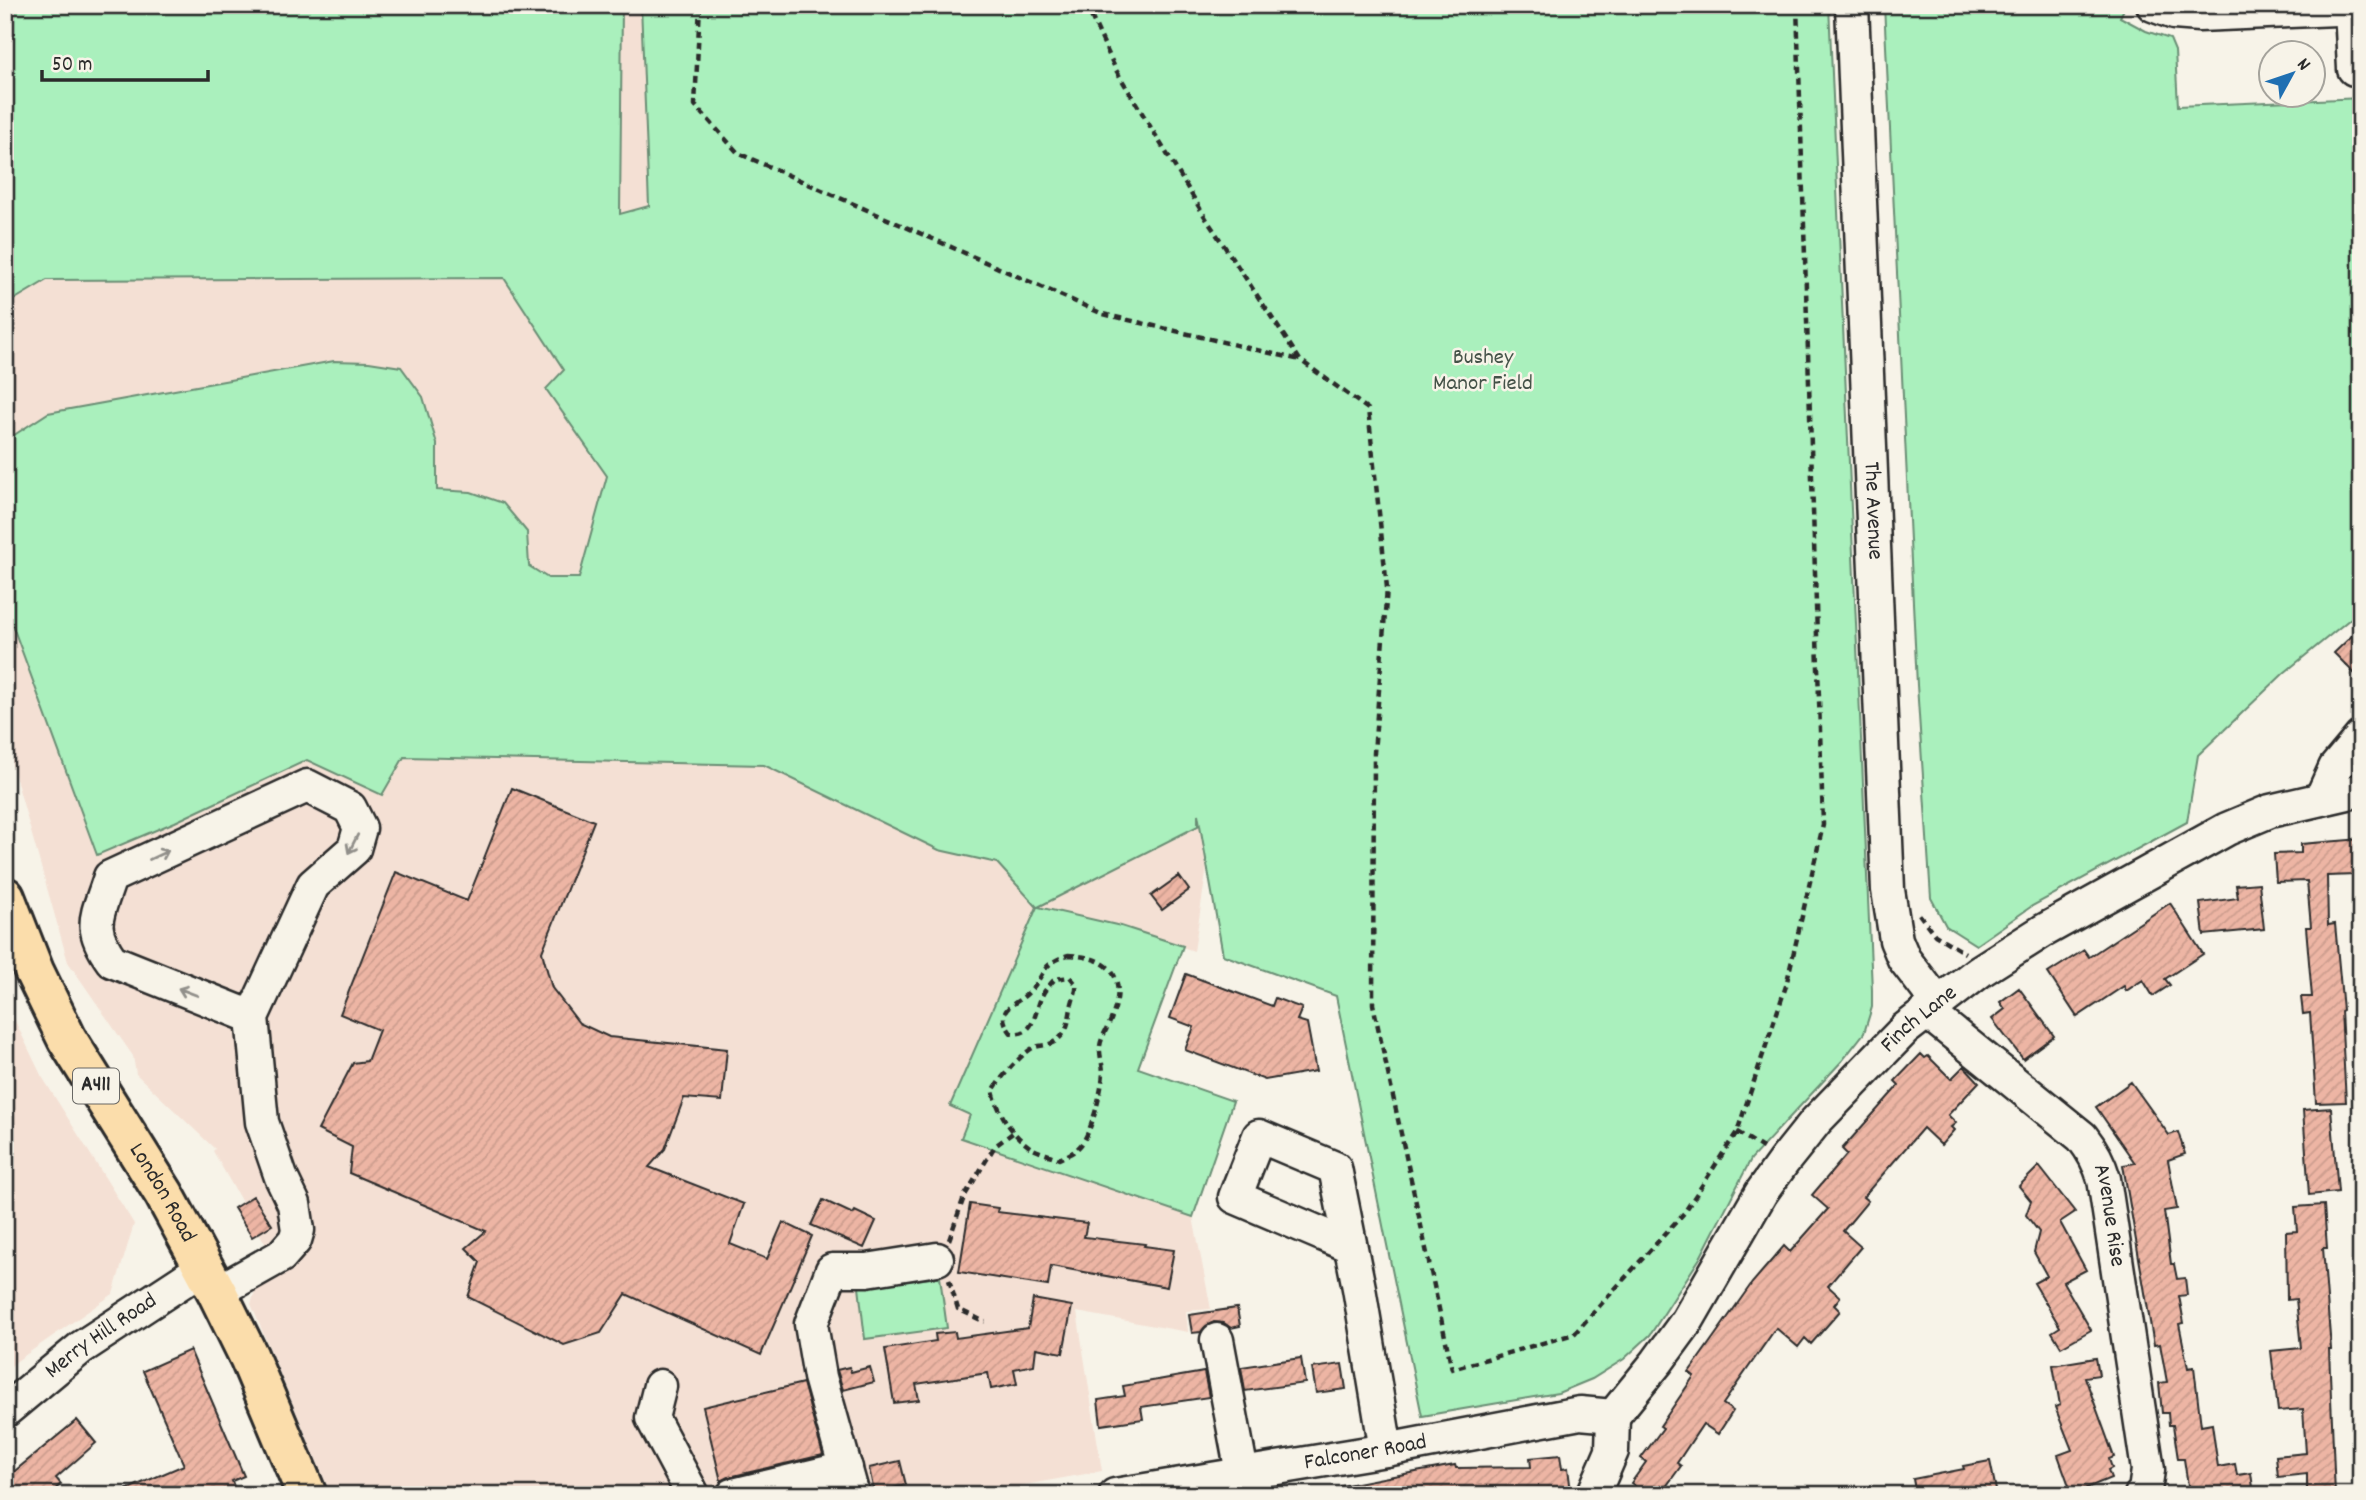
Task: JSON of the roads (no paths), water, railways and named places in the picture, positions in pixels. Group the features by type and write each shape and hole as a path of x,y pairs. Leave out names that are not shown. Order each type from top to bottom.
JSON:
{"main road":[{"name":"London Road","path":"5,897 34,971 67,1039 164,1194 211,1280 249,1357 307,1495"}],"street":[{"name":"The Avenue","path":"1852,5 1888,890 1896,940 1931,1007"},
{"path":"2153,5 2174,13 2199,15 2356,8 2354,69"},
{"path":"2320,799 2335,768 2361,737"},
{"path":"307,786 350,808 360,828 354,849 313,885 252,1017 111,961 100,945 95,927 110,877 307,786"},
{"name":"Finch Lane","path":"1614,1416 1687,1321 1761,1193 1784,1161 1854,1080 1931,1007 1980,971 2043,931 2227,829 2270,811 2361,790"},
{"name":"Avenue Rise","path":"1931,1007 2082,1137 2100,1163 2148,1470 2145,1491 2141,1495"},
{"name":"Merry Hill Road","path":"5,1411 82,1347 211,1280 281,1256 295,1240 298,1230 294,1204 281,1177 262,1122 252,1017"},
{"path":"1350,1246 1386,1450"},
{"path":"733,1495 849,1481 820,1377 811,1324 832,1270 867,1270 937,1259"},
{"path":"1217,1340 1242,1473"},
{"path":"660,1386 652,1418 693,1495"},
{"name":"Falconer Road","path":"1115,1495 1386,1450 1580,1413 1614,1416"},
{"path":"1593,1495 1612,1451 1614,1416"}],"park label":[{"name":"Bushey Manor Field","path":"1483,371"}]}
